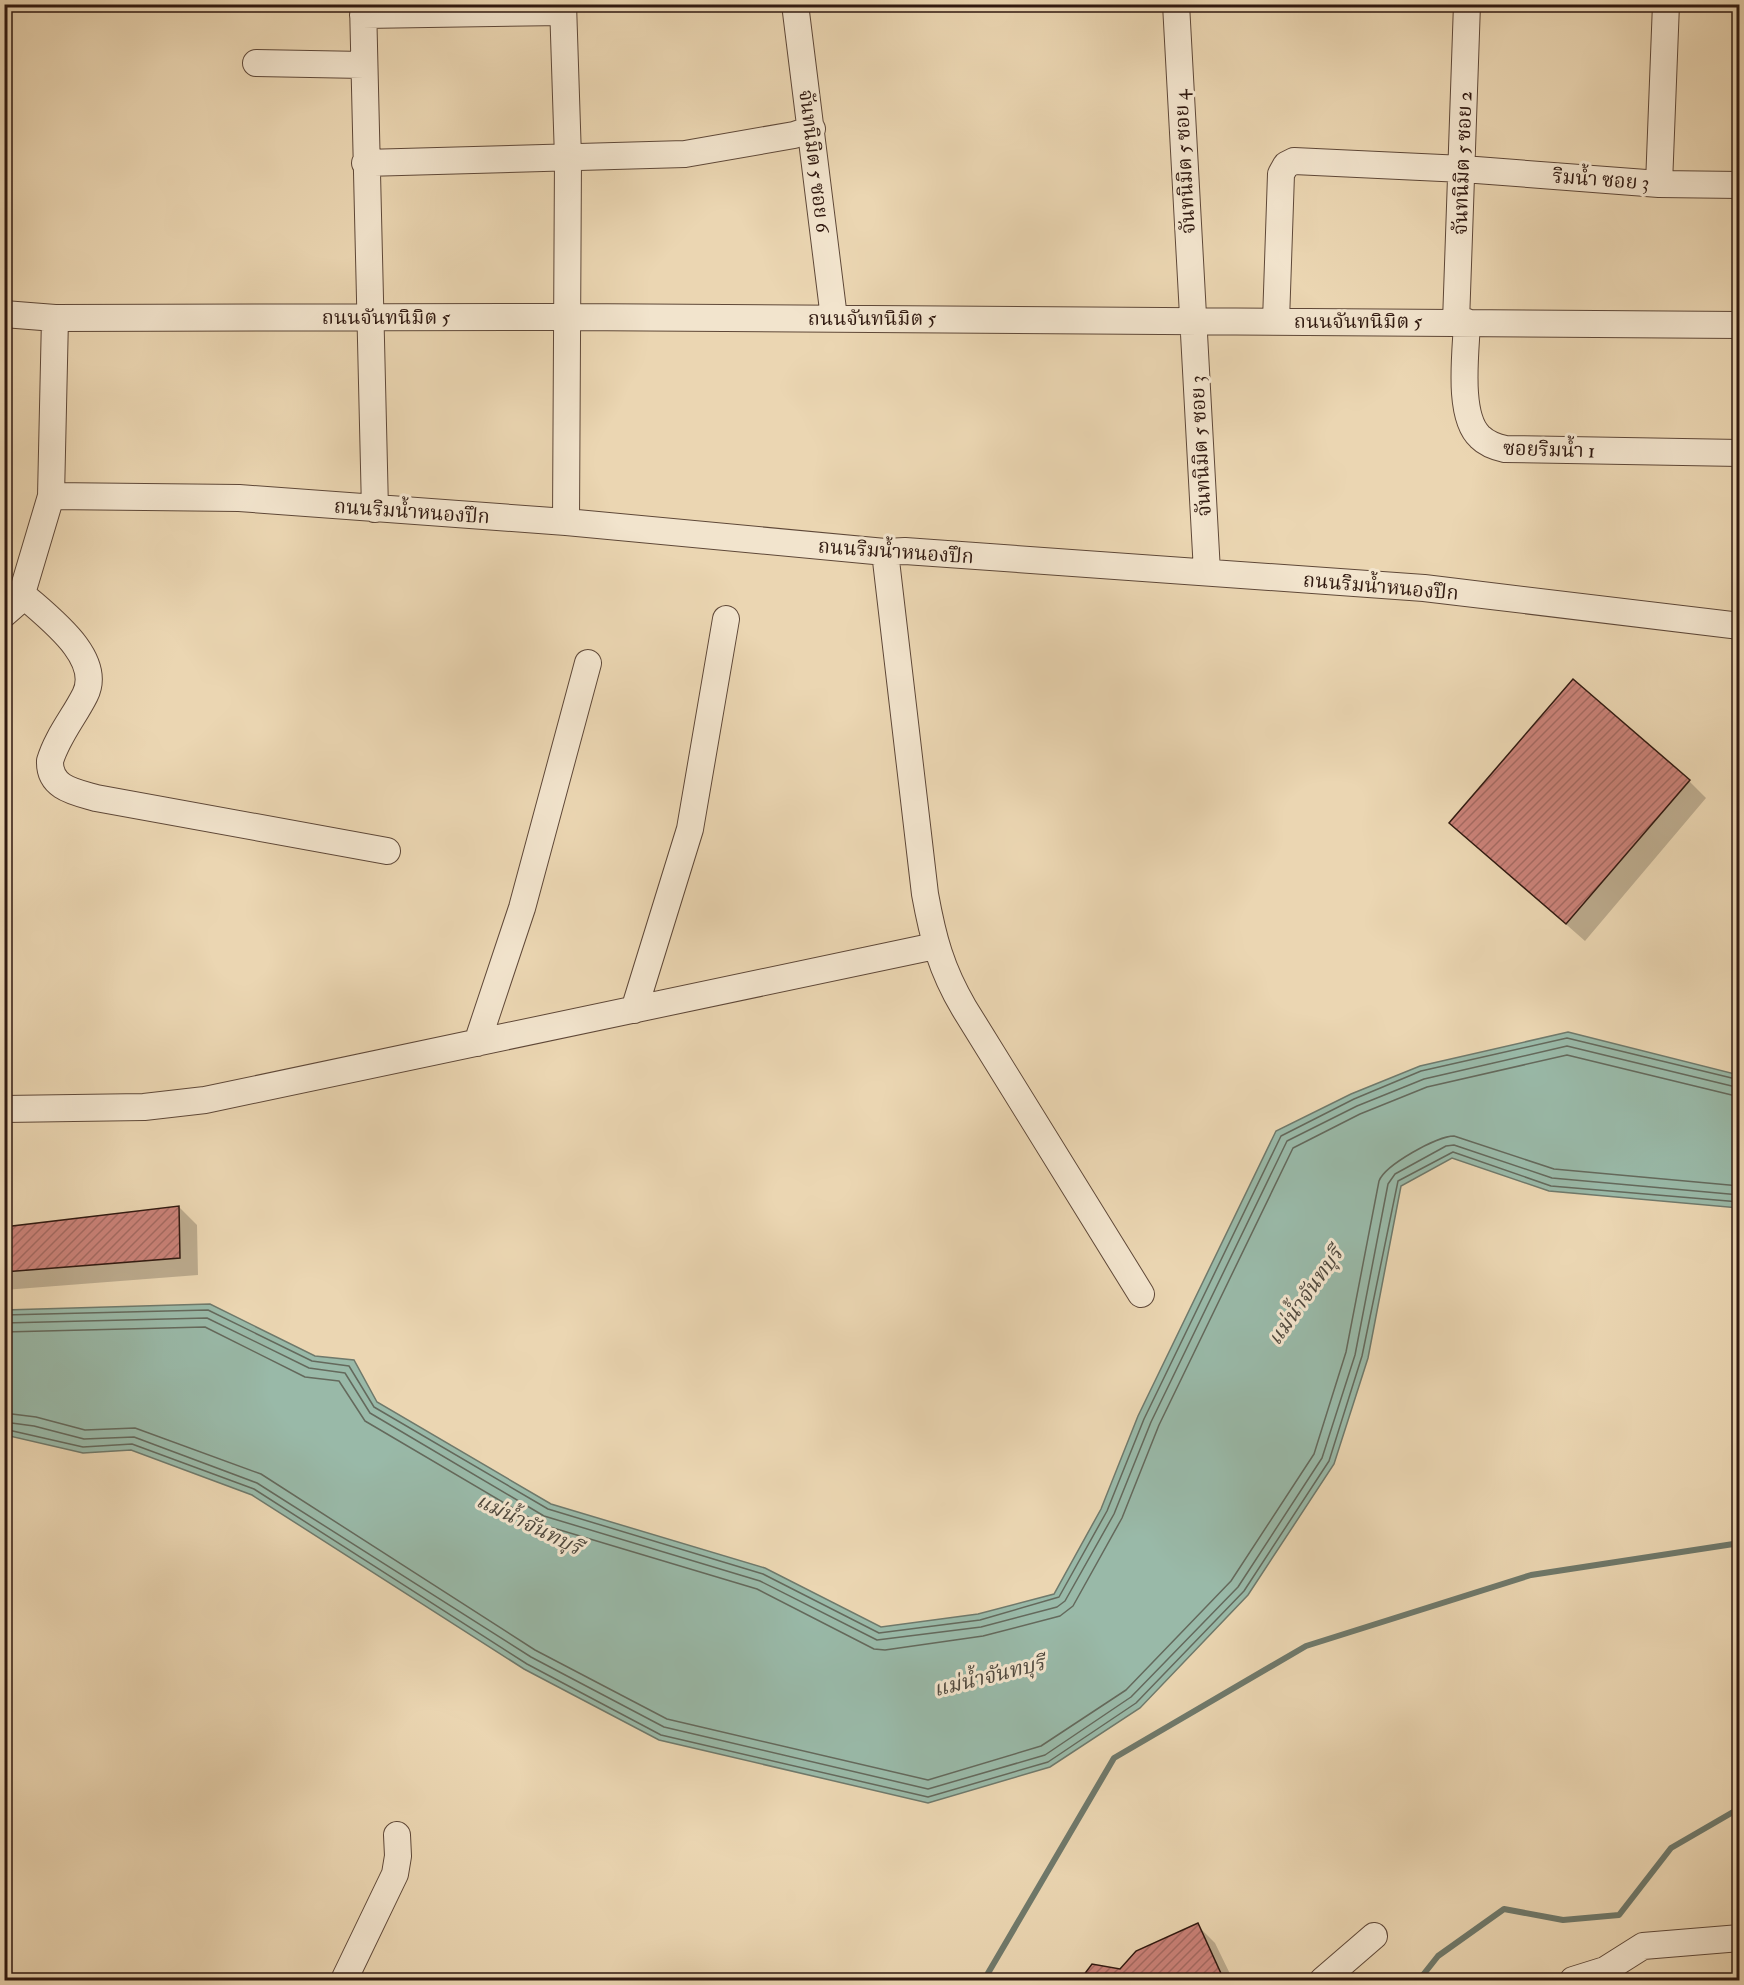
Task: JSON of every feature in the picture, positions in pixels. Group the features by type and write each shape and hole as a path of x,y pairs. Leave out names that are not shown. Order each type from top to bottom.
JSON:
{"street":[{"name":"จันทนิมิต 5 ซอย 6","path":"795,4 834,318"},
{"name":"จันทนิมิต 5 ซอย 4","path":"1176,4 1193,320"},
{"name":"จันทนิมิต 5 ซอย 2","path":"1461,322 1467,4"},
{"path":"1659,184 1666,4"},
{"path":"375,509 363,10 563,8 568,158 566,522"},
{"path":"256,63 363,65"},
{"path":"365,163 685,154 794,135 812,129"},
{"name":"ริมน้ำ ซอย 3","path":"1276,321 1281,174 1286,165 1294,161 1463,169 1659,184 1740,185"},
{"name":"ถนนจันทนิมิต 5","path":"4,314 55,318 568,316 1740,325"},
{"path":"4,614 22,594 51,496 55,318"},
{"name":"จันทนิมิต 5 ซอย 3","path":"1193,320 1207,572"},
{"name":"ซอยริมน้ำ 1","path":"1461,322 1466,403 1471,423 1479,437 1492,446 1505,449 1740,453"},
{"name":"ถนนริมน้ำหนองปึก","path":"51,496 239,498 566,522 885,552 904,551 1424,588 1740,626"},
{"path":"885,552 925,894 935,946 951,986 964,1008 1141,1294"},
{"path":"22,594 71,640 86,666 87,692 50,761 50,770 60,786 96,798 387,851"},
{"path":"634,1010 690,829 726,619"},
{"path":"477,1043 522,908 588,663"},
{"path":"4,1109 144,1107 205,1100 935,946"},
{"path":"344,1980 395,1874 398,1856 396,1835"},
{"path":"1323,1980 1374,1936"},
{"path":"1573,1980 1607,1975 1643,1946 1740,1938"}],"water":[{"name":"แม่น้ำจันทบุรี","path":"1568,1032 1739,1075 1739,1208 1549,1191 1452,1158 1401,1186 1368,1358 1334,1464 1248,1595 1140,1708 1050,1767 928,1803 659,1740 524,1669 252,1495 131,1450 83,1453 5,1435 5,1310 210,1304 315,1356 354,1360 377,1402 551,1504 765,1568 881,1627 978,1614 1054,1594 1101,1509 1138,1416 1276,1131 1351,1094 1420,1066"}],"building":[{"path":"1573,679 1690,780 1566,924 1449,823"},
{"path":"179,1206 180,1258 4,1272 4,1227"},
{"path":"1198,1923 1224,1980 1080,1980 1092,1964 1120,1969 1136,1951"}],"waterway":[{"path":"984,1980 1114,1758 1306,1646 1531,1575 1740,1543"},
{"path":"1419,1980 1438,1956 1504,1909 1563,1920 1619,1915 1671,1848 1740,1808"}]}
